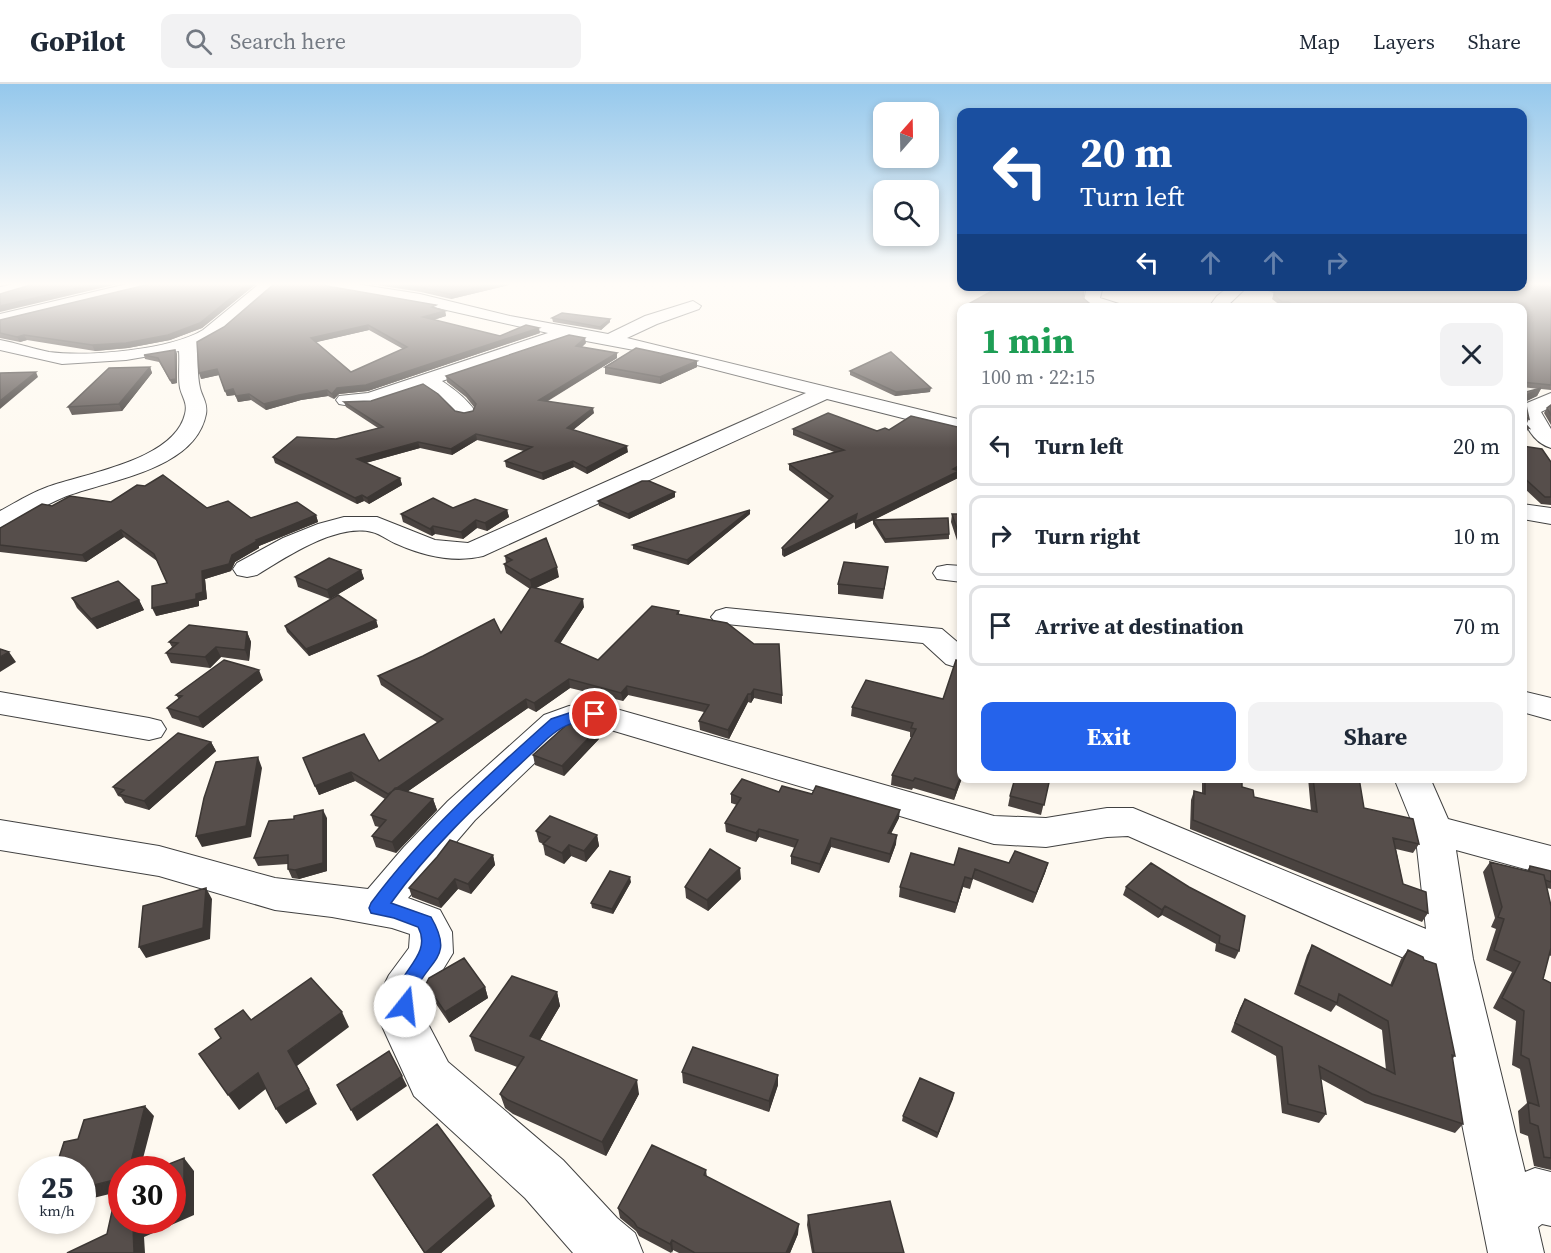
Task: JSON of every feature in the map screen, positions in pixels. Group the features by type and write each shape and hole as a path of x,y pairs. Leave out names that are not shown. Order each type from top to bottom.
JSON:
{"street":[{"path":"0,345 26,349 49,357 66,358 160,351 188,345 201,339"},
{"path":"346,400 365,400 548,339"},
{"path":"612,339 957,426"},
{"path":"0,521 54,494 160,455 186,436 193,428 197,404 190,390 188,345"},
{"path":"427,380 448,394 465,411"},
{"path":"247,569 299,540 357,523 381,526 411,540 432,546 462,551 474,550 824,393"},
{"path":"1551,399 1529,410 1540,430 1551,441"},
{"path":"1527,512 1551,516"},
{"path":"726,617 931,635 939,639 951,655 957,658"},
{"path":"1527,702 1551,709"},
{"path":"0,704 149,729"},
{"path":"378,908 403,873 458,814 548,730 569,717 595,714 994,830 1027,834 1066,831 1118,820 1133,822 1451,959"},
{"path":"1414,783 1434,830 1451,959 1525,1223"},
{"path":"1434,830 1551,861"},
{"path":"0,835 159,861 274,894 332,900 395,911 425,922 430,932 431,953 405,989 404,1024 431,1079 544,1179 597,1238 615,1253"}],"building":[{"path":"48,339 149,339 126,343 92,345"},
{"path":"203,339 312,339 351,372 407,347 392,339 507,339 366,385 337,388 332,394 327,390 264,404 249,394 236,396 233,389 225,391 217,369 199,373 197,342"},
{"path":"558,339 584,339 576,346 617,353 539,400 593,408 567,428 627,446 586,468 573,461 542,473 505,461 532,447 476,434 451,449 418,442 357,459 400,478 367,498 362,495 355,498 273,457 297,437 336,439 383,427 344,402 371,401 423,384 438,394 455,411 464,413 473,411 476,404 465,391 446,376"},
{"path":"1527,339 1551,339 1551,385 1527,383"},
{"path":"636,348 697,361 660,377 605,367"},
{"path":"175,350 176,379 170,380 158,358 144,355"},
{"path":"891,352 931,388 896,392 850,371"},
{"path":"150,367 119,404 68,407 109,368"},
{"path":"36,372 0,401 0,373"},
{"path":"828,413 877,431 885,428 889,430 911,416 957,427 957,467 953,469 957,472 855,522 857,514 784,550 782,548 833,496 789,464 844,450 793,429"},
{"path":"1527,447 1542,449 1551,462 1551,497 1545,497 1527,481"},
{"path":"163,475 207,508 228,501 251,518 297,502 316,515 256,540 232,555 229,564 202,571 203,592 196,594 196,599 152,608 152,586 167,583 154,554 121,530 82,555 0,545 0,528 42,504 52,506 70,496 111,502 137,485 145,486"},
{"path":"642,481 649,481 675,492 628,514 598,501"},
{"path":"433,498 453,508 475,499 507,510 485,523 476,520 461,532 433,526 430,529 401,514"},
{"path":"750,510 687,560 633,545"},
{"path":"952,514 957,514 957,529"},
{"path":"948,518 949,534 885,539 873,520"},
{"path":"546,538 557,567 530,580 504,564 512,560 505,556"},
{"path":"329,558 361,570 327,590 295,577"},
{"path":"844,562 888,567 884,589 838,584"},
{"path":"118,581 139,600 91,619 72,598"},
{"path":"531,587 583,599 555,641 598,660 652,606 679,611 677,614 727,623 754,644 779,644 782,695 754,689 751,694 748,694 728,730 699,721 709,705 627,686 621,693 569,679 534,703 526,699 388,794 351,772 315,786 303,758 364,734 379,761 443,719 378,676 423,656 494,619 501,633"},
{"path":"338,595 376,620 306,649 285,626"},
{"path":"189,625 247,632 245,650 216,647 205,657 166,653 178,643 169,642"},
{"path":"0,649 9,652 0,657"},
{"path":"224,660 259,670 198,717 167,708 182,696 176,695"},
{"path":"957,660 958,783 955,790 915,778 913,781 892,775 916,729 911,728 913,723 852,707 866,680 943,699"},
{"path":"573,719 598,728 562,766 533,755"},
{"path":"178,733 211,742 144,801 119,794 124,790 113,787"},
{"path":"258,757 246,826 196,836 204,798 216,762"},
{"path":"742,779 779,792 782,786 812,794 816,786 900,810 888,833 897,835 890,854 831,838 820,864 791,856 798,840 759,829 756,833 725,823 741,798 731,794"},
{"path":"1014,783 1049,783 1044,805 1010,796"},
{"path":"1205,783 1242,783 1242,787 1253,790 1254,797 1317,812 1314,783 1360,783 1364,808 1413,819 1419,844 1393,838 1403,884 1426,892 1428,913 1193,820 1194,791 1205,794"},
{"path":"395,788 433,799 392,842 372,836 386,820 371,815"},
{"path":"323,810 323,863 295,870 288,869 288,855 254,858 269,821 294,819 294,816"},
{"path":"550,816 597,835 584,851 569,845 562,853 543,844 550,837 536,831"},
{"path":"450,840 493,855 468,884 455,879 438,899 409,888 437,857"},
{"path":"959,848 1009,863 1015,851 1048,863 1036,893 975,869 972,879 965,877 957,903 900,887 911,853 954,865"},
{"path":"710,849 740,868 707,900 685,887"},
{"path":"1490,862 1544,875 1551,906 1551,948 1543,979 1551,983 1551,1158 1544,1157 1538,1126 1530,1123 1528,1102 1539,1106 1529,1059 1521,1055 1524,1011 1502,998 1520,962 1494,950 1504,919 1498,917 1502,907"},
{"path":"1151,863 1189,887 1245,916 1239,951 1219,943 1220,936 1165,906 1162,910 1126,887"},
{"path":"1530,866 1551,871 1551,882 1545,880 1544,875 1529,871"},
{"path":"610,871 630,877 612,909 591,903"},
{"path":"206,888 203,928 139,947 143,906"},
{"path":"1312,945 1392,986 1408,950 1436,964 1455,1056 1452,1055 1463,1124 1372,1094 1319,1066 1326,1114 1288,1104 1282,1047 1235,1023 1245,999 1395,1074 1388,1021 1339,994 1337,1003 1299,985"},
{"path":"464,958 485,987 445,1012 426,984 429,978"},
{"path":"512,976 557,992 530,1036 637,1080 602,1142 508,1100 500,1094 524,1057 470,1036"},
{"path":"311,978 342,1012 288,1051 309,1089 276,1109 258,1073 228,1095 199,1054 221,1038 215,1029 243,1010 251,1020"},
{"path":"693,1047 778,1075 769,1101 682,1072"},
{"path":"389,1051 402,1076 351,1110 337,1085"},
{"path":"920,1078 954,1093 938,1133 903,1116"},
{"path":"145,1106 132,1156 108,1156 108,1182 96,1184 96,1156 60,1156 64,1142 78,1139 84,1120"},
{"path":"437,1124 491,1196 425,1253 373,1175"},
{"path":"652,1145 706,1170 704,1175 799,1224 786,1253 695,1253 672,1240 670,1244 637,1227 618,1208"},
{"path":"890,1201 904,1253 814,1253 808,1215"},
{"path":"108,1229 108,1234 133,1234 134,1253 67,1253 107,1234"}],"route":[{"path":"405,1006 405,989 431,953 430,932 425,922 395,911 378,908 403,873 458,814 556,723 569,717 595,714"}]}
